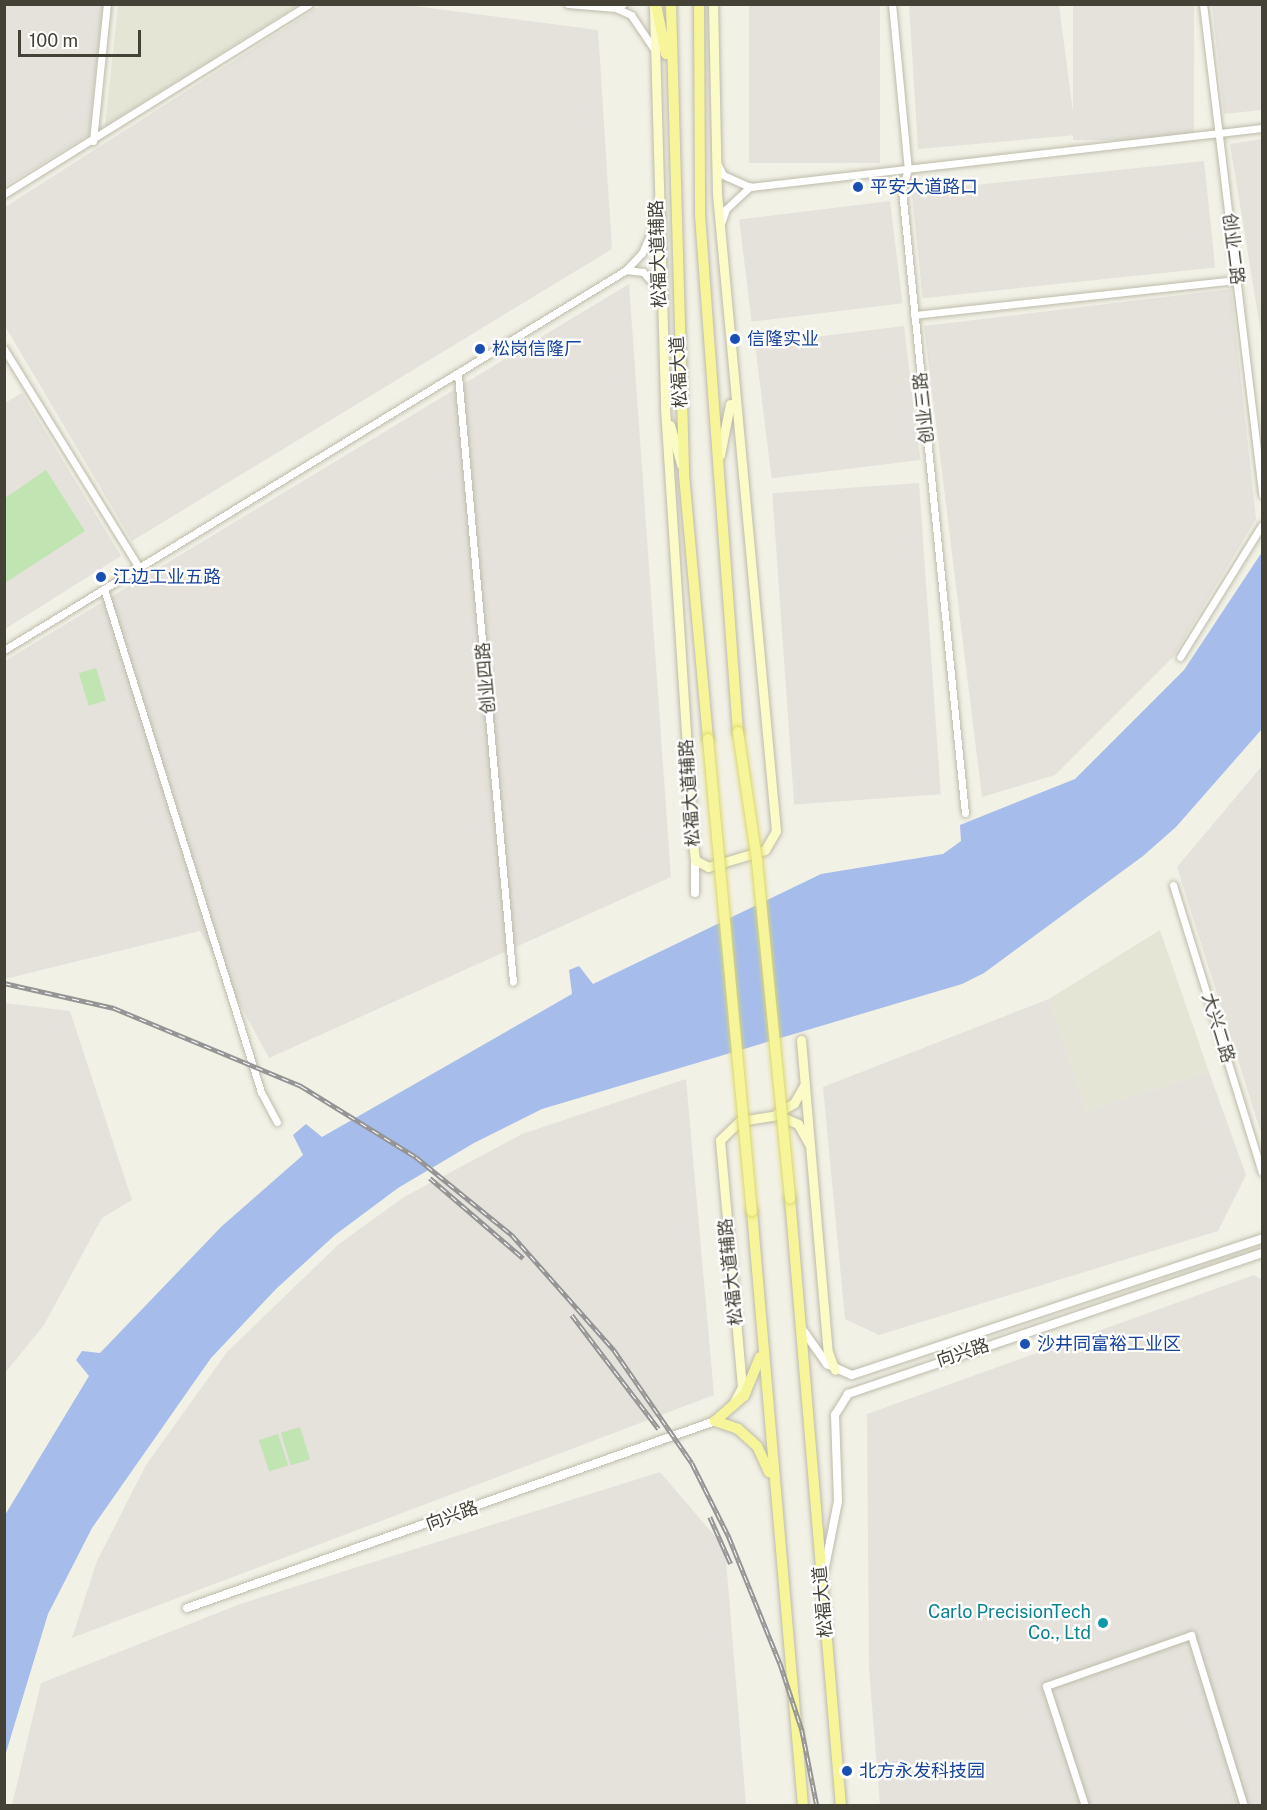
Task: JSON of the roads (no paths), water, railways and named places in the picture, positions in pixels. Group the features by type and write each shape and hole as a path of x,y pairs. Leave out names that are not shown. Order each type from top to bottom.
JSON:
{"main road":[{"name":"松福大道辅路","path":"655,4 653,48 656,222 665,408 696,861 708,867 765,850 776,831 732,394 716,162 713,4"},
{"path":"655,4 670,77"},
{"name":"松福大道","path":"671,4 670,77 684,475 763,1345"},
{"name":"松福大道","path":"700,4 700,215 717,469 738,732 757,861 790,1198 841,1806"},
{"name":"松福大道辅路","path":"708,4 714,65"},
{"path":"717,469 732,394"},
{"path":"665,408 684,475"},
{"path":"801,1040 828,1352 835,1370"},
{"name":"松福大道辅路","path":"730,1409 742,1387 719,1149 731,1125 786,1109 805,1085"},
{"path":"766,1115 798,1124 810,1146"},
{"path":"715,1421 730,1409 755,1377 763,1345"},
{"path":"763,1345 803,1806"},
{"path":"715,1421 738,1429 757,1446 773,1480"}],"street":[{"path":"93,141 108,4"},
{"path":"4,194 93,141 309,4"},
{"path":"568,4 619,6 631,15 653,48"},
{"name":"创业三路","path":"892,4 908,169 902,190 965,813"},
{"name":"创业二路","path":"1203,4 1263,494"},
{"path":"716,162 723,175 750,187 1263,128"},
{"path":"721,225 726,209 750,187"},
{"path":"4,650 458,375 626,270 642,253 656,222"},
{"path":"626,270 643,272 659,290"},
{"path":"914,315 1238,280"},
{"path":"4,349 139,568"},
{"name":"创业四路","path":"458,375 513,982"},
{"path":"1180,657 1263,525"},
{"path":"104,589 261,1092 277,1122"},
{"path":"695,893 696,861"},
{"name":"大兴二路","path":"1173,885 1263,1172"},
{"name":"向兴路","path":"835,1370 862,1372 1263,1239"},
{"name":"向兴路","path":"822,1581 838,1502 835,1415 848,1394 1263,1252"},
{"path":"800,1326 835,1370"},
{"name":"向兴路","path":"187,1608 715,1421"},
{"path":"1085,1806 1046,1686 1191,1635 1244,1806"}],"water":[{"path":"1262,552 1262,729 1176,827 1143,856 984,973 962,984 542,1109 474,1143 398,1188 335,1235 276,1289 211,1358 92,1528 48,1614 5,1756 5,1515 89,1376 76,1360 82,1351 100,1353 222,1226 303,1155 293,1135 306,1124 322,1137 572,994 569,970 579,966 593,984 821,874 943,854 961,841 960,825 1075,779 1184,670"}],"railway":[{"path":"4,983 114,1008 301,1086 416,1157 512,1235 614,1350 692,1463 729,1537 780,1663 802,1730 817,1806"},
{"path":"430,1178 523,1258"},
{"path":"572,1315 659,1429"},
{"path":"710,1517 731,1564"}],"place":[{"name":"平安大道路口","path":"858,187"},
{"name":"信隆实业","path":"735,339"},
{"name":"松岗信隆厂","path":"480,349"},
{"name":"江边工业五路","path":"101,577"},
{"name":"沙井同富裕工业区","path":"1025,1344"},
{"name":"Carlo PrecisionTech Co., Ltd","path":"1103,1623"},
{"name":"北方永发科技园","path":"847,1771"}]}
